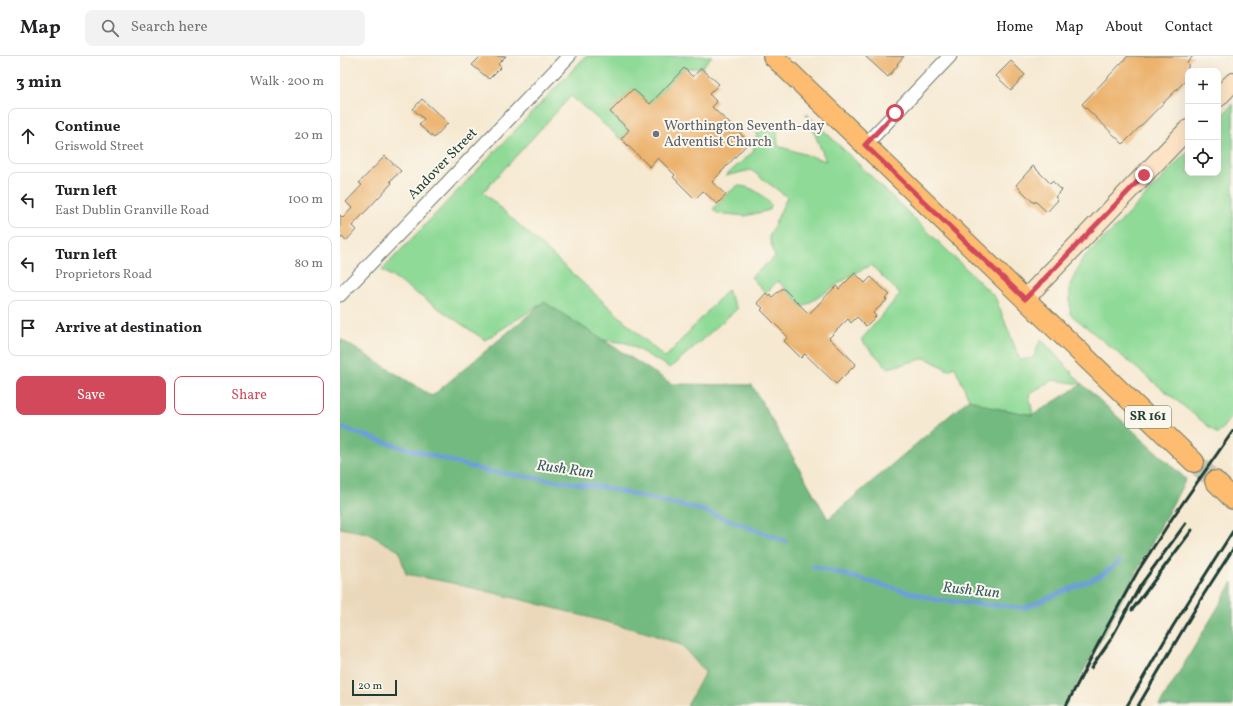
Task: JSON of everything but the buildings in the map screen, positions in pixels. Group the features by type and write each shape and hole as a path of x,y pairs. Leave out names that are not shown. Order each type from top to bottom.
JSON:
{"main road":[{"name":"SR 161","path":"773,56 1194,462"},
{"path":"1215,481 1233,499"}],"street":[{"name":"Andover Street","path":"340,295 569,56"},
{"path":"865,145 950,56"},
{"path":"1221,95 1233,82"},
{"path":"1025,299 1185,132"}],"shaded area":[{"path":"340,349 976,706 340,706"}],"green space":[{"path":"586,56 712,56 701,68 684,68 650,104 633,89 610,112 629,130 621,139 571,96 483,192 665,358 727,290 737,309 670,368 627,343 594,339 544,302 485,340 382,270"},
{"path":"1233,104 1233,414 1218,434 1070,314 1070,285 1083,258 1115,228 1185,154 1185,176 1221,176 1221,117"},
{"path":"806,113 995,297 1020,360 1033,358 1041,339 1082,384 1052,380 1029,394 1033,415 994,408 969,399 955,367 948,370 926,358 888,368 861,340 900,294 871,265 855,273 803,307 778,281 766,293 751,277 775,257 769,237 787,197 751,170 725,176 753,152 758,129 777,131 778,146 826,161"},
{"path":"737,186 747,187 760,194 771,205 770,210 745,216 717,213 713,209"},
{"path":"544,302 672,384 752,385 828,519 969,399 994,408 1033,415 1082,384 1186,479 1065,706 687,706 705,672 681,645 648,633 531,602 452,583 406,574 399,551 367,533 340,528 340,339 432,396"},
{"path":"1233,582 1233,706 1159,706"}],"waterway":[{"name":"Rush Run","path":"340,427 384,442 486,471 601,487 702,510 785,541"},
{"name":"Rush Run","path":"813,566 937,600 1025,608 1102,575 1120,561"}],"tunnel":[{"path":"1194,462 1215,481"}],"railway":[{"path":"1066,706 1138,571 1173,517 1233,431"},
{"path":"1091,668 1111,639 1140,586 1186,523"},
{"path":"1132,610 1192,530"},
{"path":"1127,706 1173,626 1233,531"},
{"path":"1138,706 1204,594 1233,549"}],"place":[{"name":"Worthington Seventh-day Adventist Church","path":"656,134"}],"route":[{"path":"895,113 865,145 1025,299 1144,175"}]}
